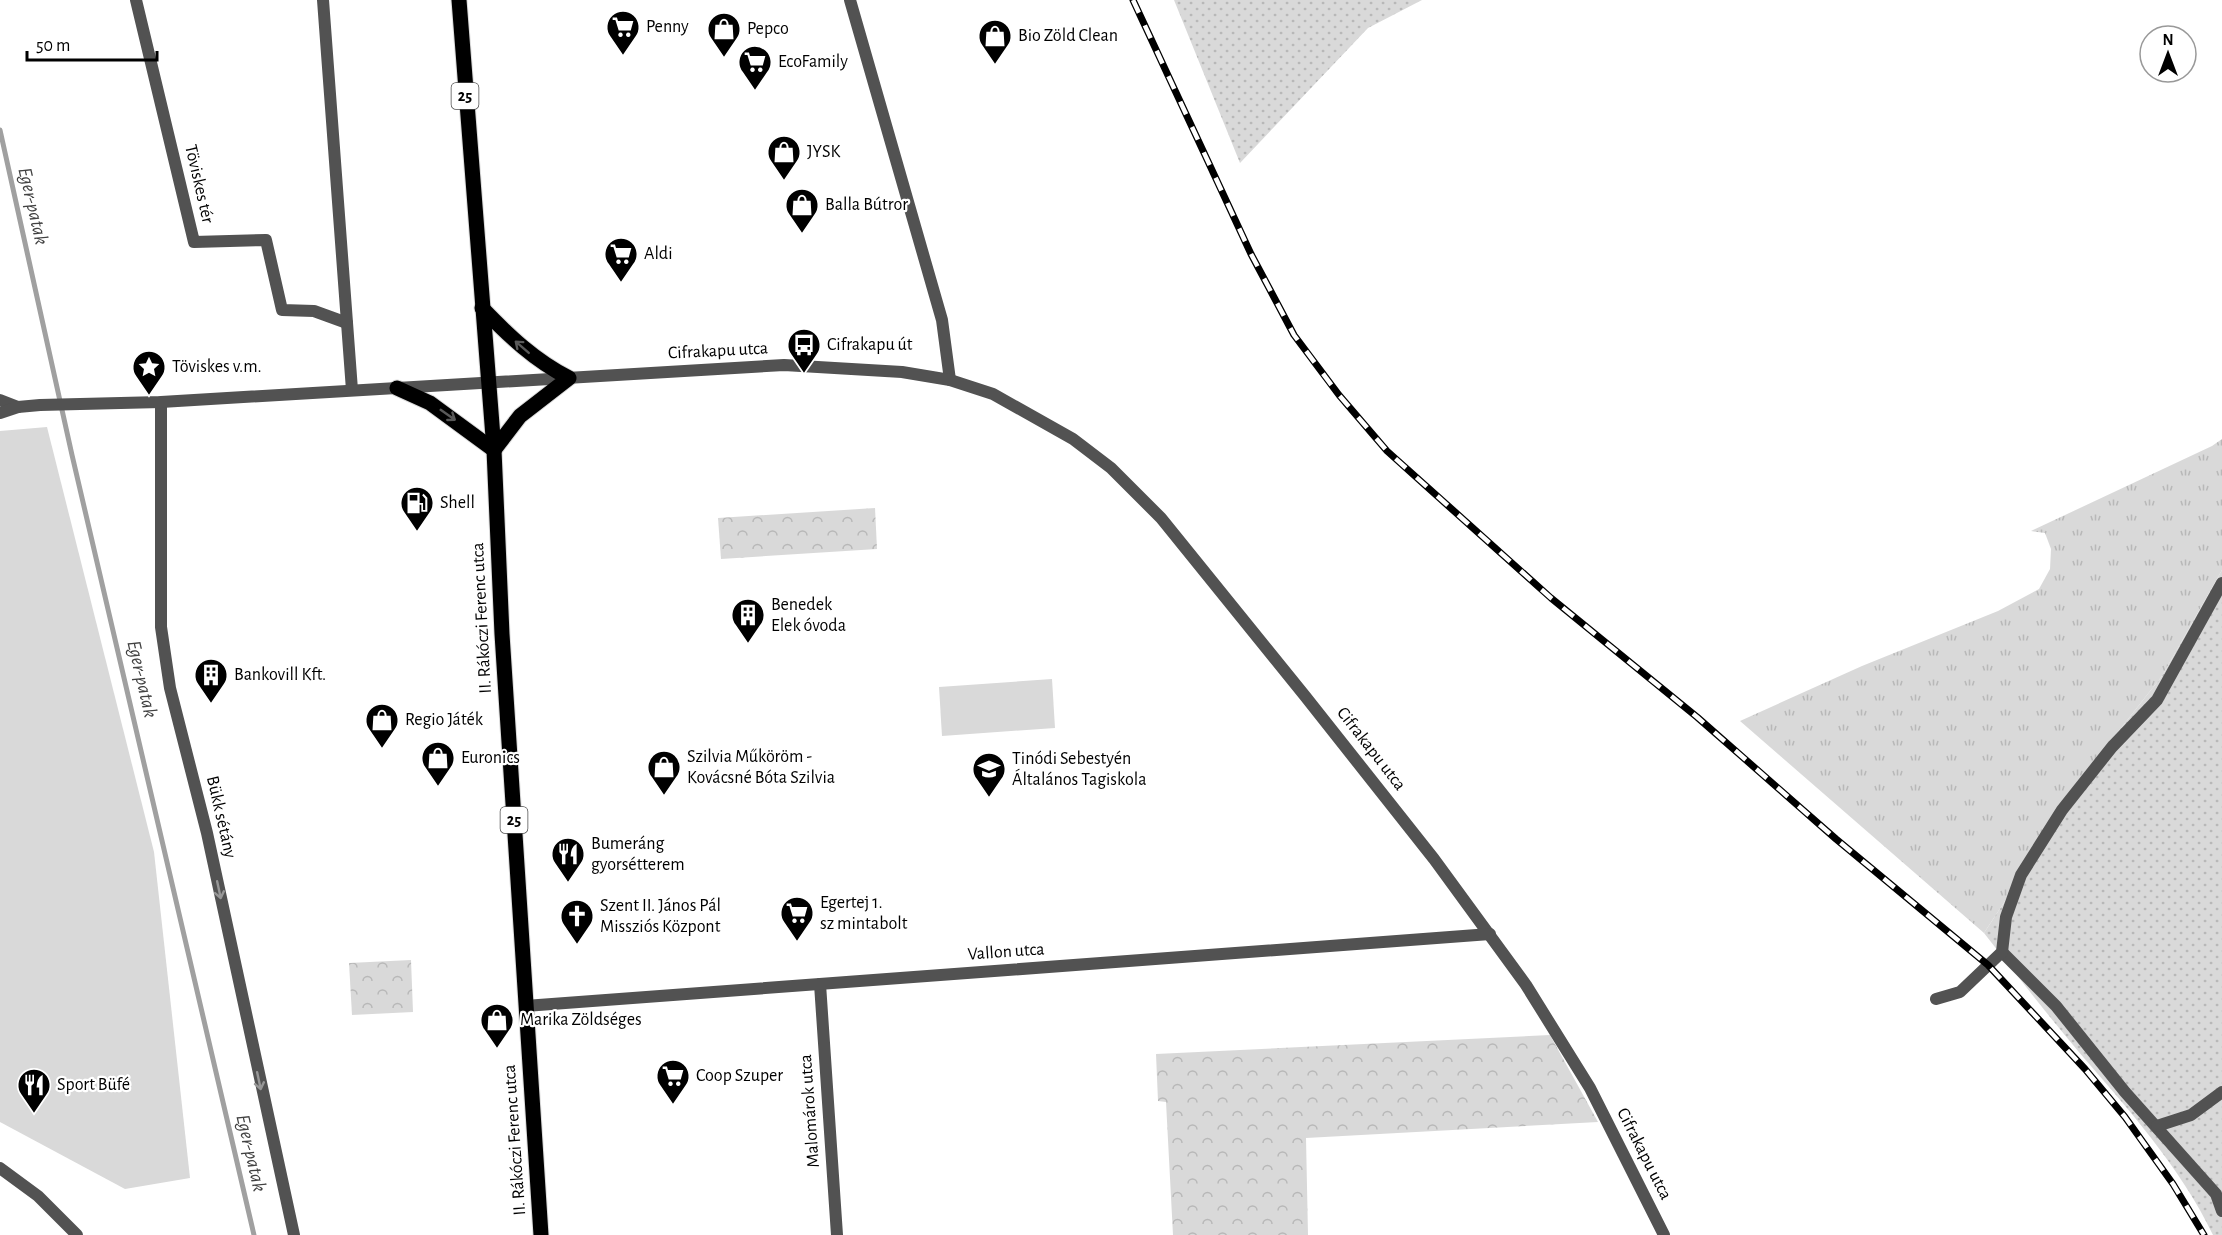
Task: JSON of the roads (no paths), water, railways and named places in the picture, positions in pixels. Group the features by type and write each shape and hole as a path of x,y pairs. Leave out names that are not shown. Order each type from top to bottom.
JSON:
{"main road":[{"name":"II. Rákóczi Ferenc utca","path":"459,0 494,450 501,634 541,1235"},
{"path":"398,388 430,403 494,450 520,416 569,378 544,365 482,308"}],"street":[{"name":"Töviskes tér","path":"136,0 194,242 266,240 282,310 314,311 346,324"},
{"path":"323,0 352,390"},
{"path":"850,0 942,320 950,380"},
{"name":"Cifrakapu utca","path":"488,382 784,365 902,372 950,380 993,394 1073,439 1111,468 1161,518 1320,714 1490,934 1531,993 1590,1088 1664,1235"},
{"path":"0,413 18,407 40,405 161,402 488,382"},
{"path":"0,400 18,407"},
{"name":"Bükk sétány","path":"161,402 161,627 170,688 207,833 294,1235"},
{"path":"1936,999 1960,992 2002,952 2007,917 2021,875 2062,810 2112,747 2157,700 2222,583"},
{"name":"Vallon utca","path":"525,1005 1490,934"},
{"path":"2002,952 2056,1005 2157,1126 2219,1194 2222,1211"},
{"name":"Malomárok utca","path":"820,984 837,1235"},
{"path":"2157,1126 2192,1115 2222,1092"},
{"path":"0,1168 38,1196 77,1235"}],"waterway":[{"name":"Eger-patak","path":"0,130 72,455 254,1235"}],"railway":[{"path":"1133,0 1251,254 1294,335 1339,395 1387,451 1551,598 1697,717 1836,839 1988,965 2085,1069 2125,1117 2173,1184 2204,1235"}],"place":[{"name":"Penny","path":"623,56"},
{"name":"Pepco","path":"724,58"},
{"name":"Bio Zöld Clean","path":"995,65"},
{"name":"EcoFamily","path":"755,91"},
{"name":"JYSK","path":"784,181"},
{"name":"Balla Bútror","path":"802,234"},
{"name":"Aldi","path":"621,283"},
{"name":"Cifrakapu út","path":"804,374"},
{"name":"Töviskes v.m.","path":"149,396"},
{"name":"Shell","path":"417,532"},
{"name":"Benedek Elek óvoda","path":"748,644"},
{"name":"Bankovill Kft.","path":"211,704"},
{"name":"Regio Játék","path":"382,749"},
{"name":"Euronics","path":"438,787"},
{"name":"Szilvia Műköröm - Kovácsné Bóta Szilvia","path":"664,796"},
{"name":"Tinódi Sebestyén Általános Tagiskola","path":"989,798"},
{"name":"Bumeráng gyorsétterem","path":"568,883"},
{"name":"Egertej 1. sz mintabolt","path":"797,942"},
{"name":"Szent II. János Pál Missziós Központ","path":"577,945"},
{"name":"Marika Zöldséges","path":"497,1049"},
{"name":"Coop Szuper","path":"673,1105"},
{"name":"Sport Büfé","path":"34,1114"}]}
